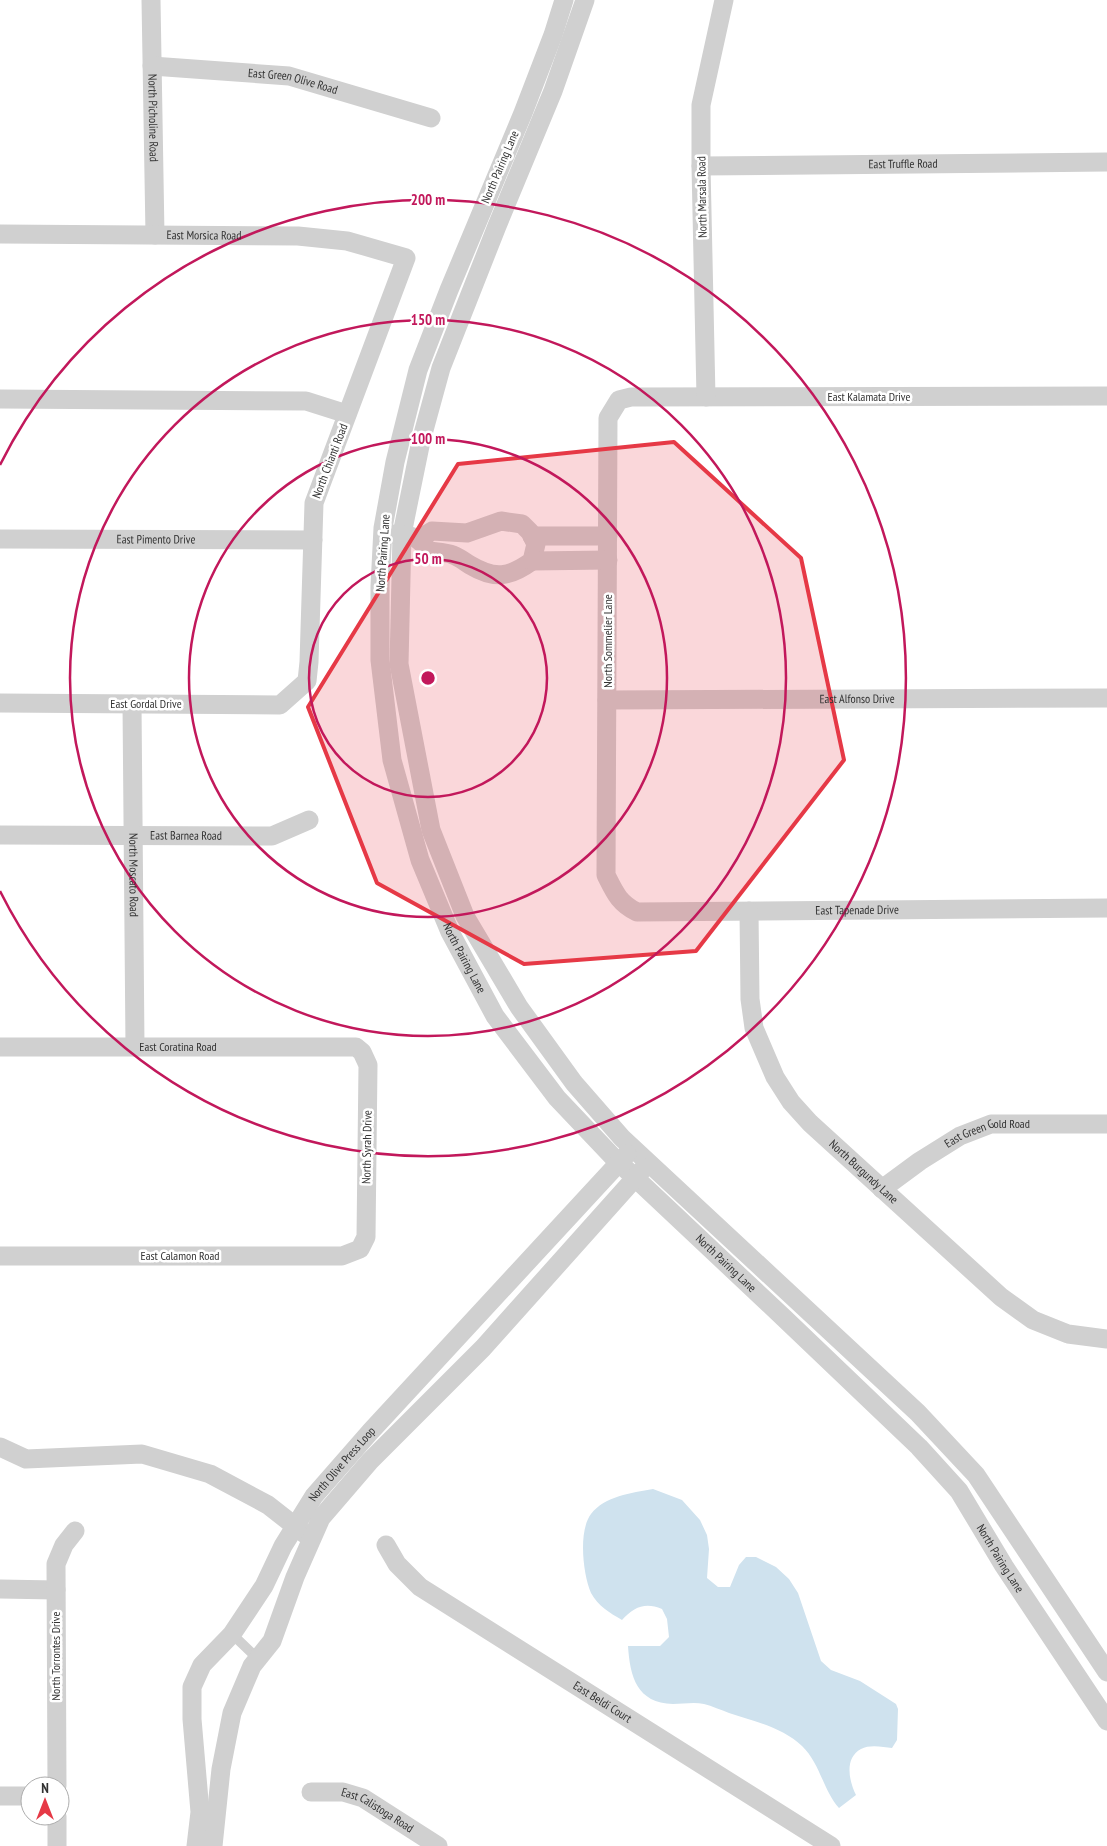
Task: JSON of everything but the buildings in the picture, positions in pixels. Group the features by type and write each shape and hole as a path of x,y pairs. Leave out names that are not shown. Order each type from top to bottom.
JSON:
{"street":[{"name":"North Picholine Road","path":"151,0 155,235"},
{"name":"North Pairing Lane","path":"564,0 550,44 418,370 394,462 401,535 399,664 431,830 465,916 519,1007 574,1083 622,1138 918,1413 976,1475 1107,1672"},
{"name":"North Pairing Lane","path":"585,0 553,91 441,368 421,441 401,535 380,586 380,660 392,760 420,860 450,932 495,1016 557,1098 635,1178 904,1433 959,1491 1010,1574 1107,1721"},
{"name":"North Marsala Road","path":"706,397 701,105 724,0"},
{"name":"East Green Olive Road","path":"152,66 289,76 431,118"},
{"name":"East Truffle Road","path":"701,166 1107,162"},
{"name":"East Morsica Road","path":"0,234 298,236 347,240 406,258"},
{"name":"North Chianti Road","path":"289,698 306,681 309,662 314,503 406,258"},
{"name":"East Kalamata Drive","path":"631,397 1107,396"},
{"name":"North Sommelier Lane","path":"616,894 606,875 608,418 619,400 631,397"},
{"path":"0,399 306,401 347,414"},
{"path":"401,535 432,531 466,533 501,522 522,524 536,544 532,561"},
{"path":"401,535 429,551 454,555 491,575 504,575 519,571 532,561 608,560"},
{"path":"532,536 608,536"},
{"name":"East Pimento Drive","path":"0,539 313,540"},
{"name":"East Gordal Drive","path":"0,703 280,705 289,698"},
{"name":"East Alfonso Drive","path":"607,700 1107,698"},
{"name":"North Moscato Road","path":"132,704 135,1047"},
{"name":"East Barnea Road","path":"0,835 272,836 309,820"},
{"name":"East Tapenade Drive","path":"616,894 625,906 637,912 1107,908"},
{"name":"North Burgundy Lane","path":"750,911 750,999 754,1028 775,1077 791,1102 810,1123 1001,1297 1033,1320 1068,1334 1107,1339"},
{"name":"East Coratina Road","path":"0,1047 356,1047"},
{"name":"North Syrah Drive","path":"356,1047 362,1052 368,1065 366,1237 360,1249"},
{"name":"East Green Gold Road","path":"882,1189 920,1160 960,1136 991,1124 1107,1124"},
{"name":"North Olive Press Loop","path":"196,1846 200,1812 192,1720 192,1687 202,1665 232,1634 264,1586 283,1546 314,1496 376,1425 633,1148"},
{"name":"North Olive Press Loop","path":"213,1846 221,1769 232,1713 252,1666 272,1641 294,1577 321,1518 370,1461 483,1348 649,1162"},
{"name":"East Calamon Road","path":"0,1256 342,1256 360,1249"},
{"path":"0,1447 26,1459 142,1454 210,1474 268,1504 312,1540"},
{"name":"North Torrontes Drive","path":"57,1776 56,1564 64,1545 75,1531"},
{"name":"East Beldi Court","path":"386,1545 398,1564 420,1587 832,1846"},
{"path":"0,1589 56,1590"},
{"name":"East Calistoga Road","path":"311,1792 343,1792 363,1798 437,1846"},
{"path":"0,1796 20,1796"},
{"path":"57,1826 57,1846"}],"lane":[{"path":"511,141 529,150"},
{"path":"314,1496 328,1510"},
{"path":"232,1634 258,1659"}],"highlighted area":[{"path":"674,442 801,558 844,760 696,951 524,964 377,883 308,707 458,464"}],"water":[{"path":"653,1489 682,1500 700,1520 707,1535 709,1549 707,1578 718,1587 730,1587 739,1565 746,1557 756,1557 776,1567 789,1579 798,1593 821,1661 831,1670 860,1681 896,1704 898,1709 897,1740 892,1748 868,1747 856,1753 850,1764 850,1777 856,1795 839,1808 808,1753 786,1734 704,1704 673,1704 651,1699 638,1686 631,1668 628,1646 660,1646 669,1637 667,1619 662,1609 645,1606 635,1609 622,1620 601,1605 594,1598 588,1585 584,1565 583,1542 587,1522 597,1508 619,1496"}]}
